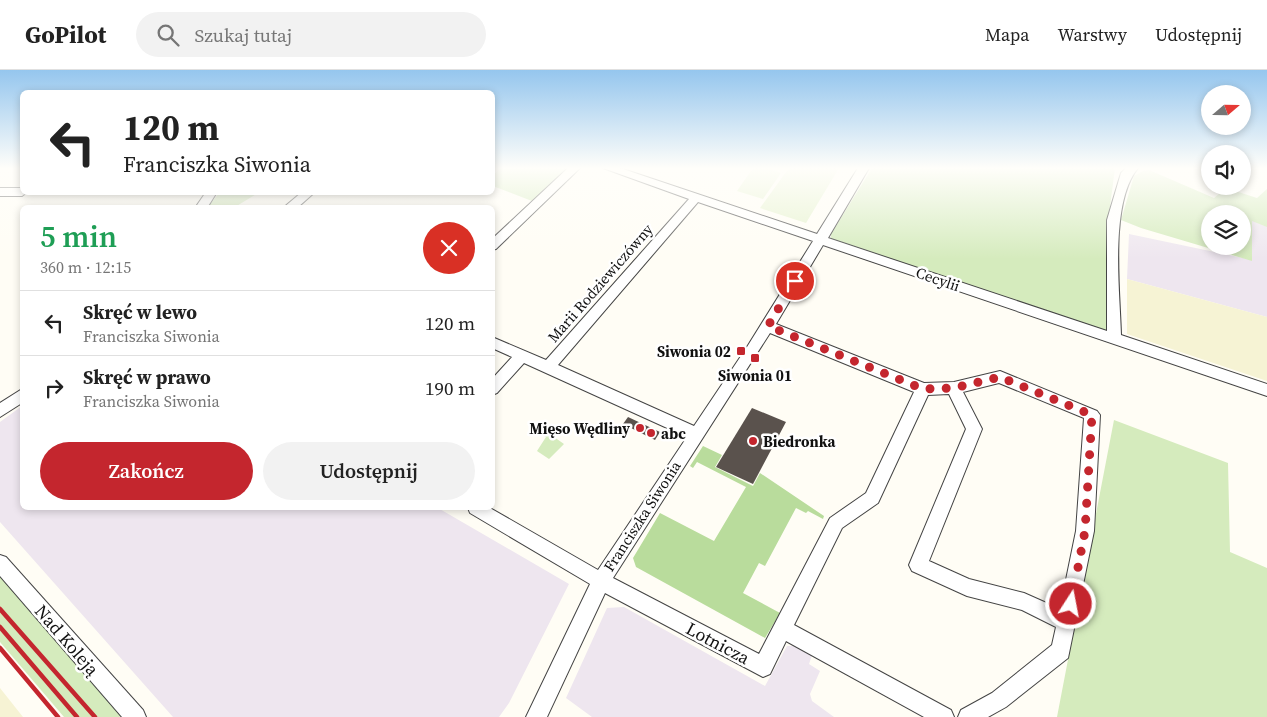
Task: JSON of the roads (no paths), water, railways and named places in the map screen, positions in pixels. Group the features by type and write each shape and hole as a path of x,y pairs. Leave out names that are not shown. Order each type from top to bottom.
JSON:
{"street":[{"path":"495,243 543,198"},
{"name":"Marii Rodziewiczówny","path":"548,367 696,198"},
{"name":"Cecylii","path":"697,198 1267,390"},
{"name":"Franciszka Siwonia","path":"536,717 601,581 768,326 846,198"},
{"path":"1114,338 1113,220 1119,198"},
{"path":"768,326 923,389 954,388 1000,377 1092,415 1085,531 1061,651 999,700 968,717"},
{"path":"495,343 696,434"},
{"path":"495,385 522,356"},
{"path":"954,388 974,429 918,565 968,587 1024,602 1067,622"},
{"path":"923,389 872,498 836,523 783,629 944,717"},
{"path":"0,411 20,396"},
{"name":"Lotnicza","path":"479,510 601,581 763,667 783,629"},
{"name":"Nad Koleją","path":"0,563 136,717"}],"railway":[{"path":"0,609 95,717"},
{"path":"0,627 77,717"},
{"path":"0,648 58,717"}],"place":[{"name":"Siwonia 02","path":"741,351"},
{"name":"Siwonia 01","path":"755,358"},
{"name":"Mięso Wędliny","path":"640,428"},
{"name":"abc","path":"651,433"},
{"name":"Biedronka","path":"753,441"}]}
